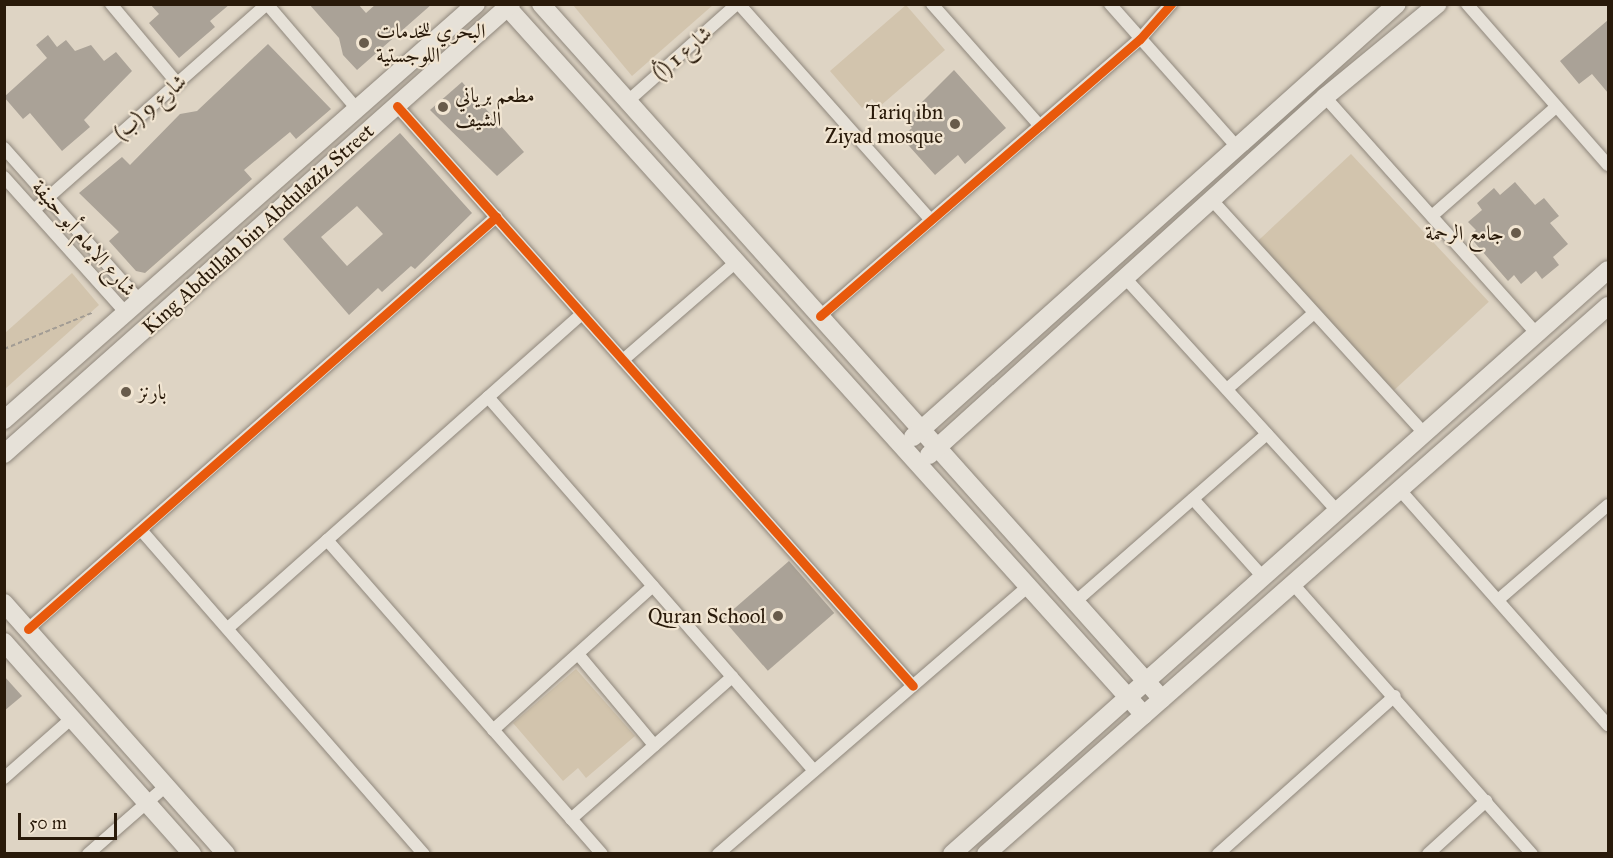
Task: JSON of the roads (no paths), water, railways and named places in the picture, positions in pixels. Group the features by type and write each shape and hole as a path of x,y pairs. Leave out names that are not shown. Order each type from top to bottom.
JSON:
{"main road":[{"name":"King Abdullah bin Abdulaziz Street","path":"4,420 476,4"},
{"path":"541,4 1162,699"},
{"path":"903,447 1397,4"},
{"path":"919,465 1127,280 1211,199 1325,97 1438,4"},
{"name":"King Abdullah bin Abdulaziz Street","path":"4,454 510,6"},
{"path":"510,6 736,262 1144,715"},
{"path":"952,854 1423,432 1608,270"},
{"path":"986,854 1608,306"},
{"path":"4,603 226,854"},
{"path":"4,642 192,854"}],"street":[{"path":"111,4 177,83"},
{"path":"267,4 357,109"},
{"name":"شارع 9 (ب)","path":"34,210 267,4"},
{"path":"738,4 930,220"},
{"name":"شارع 1 (أ)","path":"628,101 738,4"},
{"path":"932,4 1040,126"},
{"path":"1110,4 1237,147"},
{"path":"820,316 1140,39 1171,4"},
{"path":"1467,4 1608,165"},
{"path":"1325,97 1433,215 1537,334"},
{"path":"397,106 913,686"},
{"path":"1433,215 1556,107"},
{"name":"شارع الإمام أبو حنيفة","path":"4,148 140,301"},
{"name":"شارع الإمام أبو حنيفة","path":"4,177 126,313"},
{"path":"1211,199 1313,314 1423,432"},
{"path":"28,629 496,218"},
{"path":"623,360 736,262"},
{"path":"1127,280 1337,511"},
{"path":"228,628 582,314"},
{"path":"1227,389 1313,314"},
{"path":"488,398 814,771"},
{"path":"1075,602 1267,434"},
{"path":"1400,490 1608,725"},
{"path":"1193,499 1263,577"},
{"path":"1498,600 1608,506"},
{"path":"141,530 424,854"},
{"path":"327,540 602,854"},
{"path":"1293,584 1395,696 1532,854"},
{"path":"493,730 653,586"},
{"path":"718,854 1028,586"},
{"path":"578,654 654,745"},
{"path":"571,819 732,677"},
{"path":"1218,854 1395,696"},
{"path":"4,778 72,718"},
{"path":"88,854 166,786"},
{"path":"1428,854 1486,801"}],"place":[{"name":"البحري للخدمات اللوجستية","path":"364,43"},
{"name":"مطعم برياني الشيف","path":"443,107"},
{"name":"Tariq ibn Ziyad mosque","path":"955,124"},
{"name":"جامع الرحمة","path":"1516,233"},
{"name":"بارنز","path":"126,392"},
{"name":"Quran School","path":"778,616"}]}
